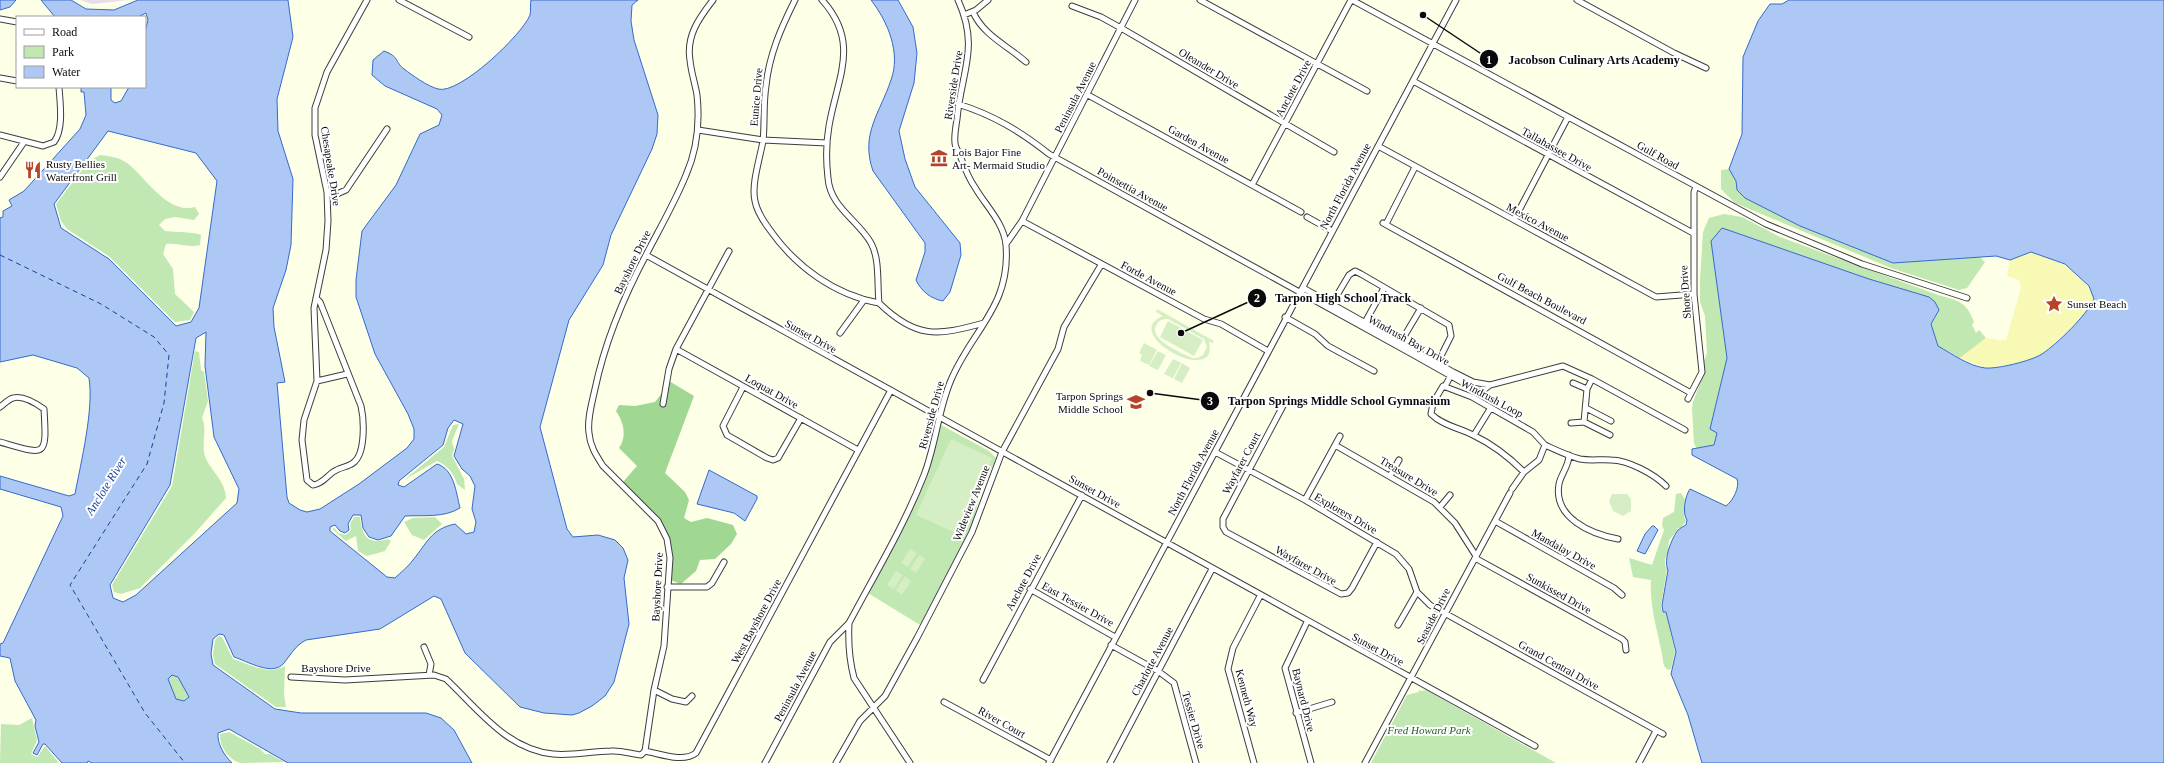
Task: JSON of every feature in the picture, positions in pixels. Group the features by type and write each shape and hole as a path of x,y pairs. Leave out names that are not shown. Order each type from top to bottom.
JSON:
{"street":[{"name":"Chesapeake Drive","path":"317,381 314,318 316,298 328,236 327,192 315,135 316,101 330,65 367,0"},
{"path":"399,0 469,37"},
{"name":"Bayshore Drive","path":"290,677 345,680 429,675 440,676 446,679 507,736 528,748 564,754 613,751 641,755 645,751 654,690 664,646 669,547 658,521 603,466 593,450 588,431 591,407 603,354 611,331 646,255 686,175 695,149 698,130 697,94 689,58 690,45 696,24 713,0"},
{"name":"Eunice Drive","path":"795,0 772,54 766,87 763,140 754,200 760,214 772,234 802,266 831,286 864,300"},
{"path":"822,0 836,19 843,37 844,48 841,77 829,124 827,143 828,184 840,208 868,238 873,247 879,303"},
{"name":"Riverside Drive","path":"909,762 854,678 849,662 849,623 902,523 924,476 941,418 944,400 953,375 996,306 1001,293 1004,277 1006,244 992,211 976,189 955,143 958,104 969,57 964,15 958,0"},
{"path":"964,15 973,12 988,0"},
{"name":"Peninsula Avenue","path":"1006,244 1022,221 1135,0"},
{"path":"1200,0 1367,91"},
{"name":"Anclote Drive","path":"1252,185 1351,0"},
{"name":"Gulf Road","path":"1351,0 1766,224 1816,246 1869,266 1967,298"},
{"name":"North Florida Avenue","path":"1050,762 1285,317 1456,0"},
{"path":"1577,0 1674,53 1706,68"},
{"name":"Oleander Drive","path":"1072,6 1121,28 1334,152"},
{"path":"973,12 982,27 1026,62"},
{"path":"0,19 16,22"},
{"path":"0,78 16,81"},
{"name":"Tallahassee Drive","path":"1413,81 1692,233"},
{"path":"0,135 43,146 54,142 58,134 60,113 59,88"},
{"name":"Garden Avenue","path":"1088,94 1301,212"},
{"name":"Poinsettia Avenue","path":"958,104 999,120 1055,157 1299,292"},
{"path":"1514,220 1568,117"},
{"path":"327,192 337,194 346,190 387,129"},
{"path":"698,130 763,140 827,143"},
{"path":"0,177 24,142"},
{"name":"Mexico Avenue","path":"1378,146 1656,297 1694,294"},
{"name":"Gulf Beach Boulevard","path":"1415,167 1385,223 1691,393"},
{"name":"Shore Drive","path":"1688,399 1702,372 1694,294 1692,233 1694,192 1696,187"},
{"path":"1307,217 1332,231"},
{"name":"Forde Avenue","path":"1022,221 1101,265 1204,319 1221,324 1268,351"},
{"path":"663,404 669,369 676,349 729,251"},
{"name":"Sunset Drive","path":"646,255 707,290 1082,495 1307,622 1535,746"},
{"name":"Wideview Avenue","path":"836,763 855,728 885,696 972,532 1002,452 1058,348 1064,327 1101,265"},
{"path":"1331,306 1349,275 1355,271 1446,322 1451,328 1451,336 1436,365"},
{"path":"1364,324 1384,288"},
{"name":"Windrush Bay Drive","path":"1299,292 1331,306 1452,374 1473,382 1490,385"},
{"path":"316,298 320,302 363,414 361,449 353,463 340,467 322,482 313,485 307,480 302,440 304,420 317,381 347,374"},
{"path":"840,333 864,300 879,303 901,322 929,332 941,333 984,323"},
{"path":"1400,344 1421,308"},
{"path":"1285,317 1315,334 1328,346 1374,371"},
{"name":"Loquat Drive","path":"676,349 858,450"},
{"name":"Windrush Bay Drive","path":"1452,374 1470,388 1478,392 1490,385 1563,366 1592,379 1685,430"},
{"path":"1445,386 1452,374"},
{"path":"1584,422 1587,389 1592,379"},
{"path":"1470,388 1473,382"},
{"path":"1573,383 1587,389"},
{"path":"743,386 723,426 724,431 727,435 767,458 773,460 778,458 801,418"},
{"name":"Windrush Loop","path":"1524,472 1512,460 1474,436 1435,418 1431,414 1433,403 1441,388 1445,386 1472,397 1490,409 1534,432 1545,446 1569,455 1597,461 1617,460 1656,476 1666,486"},
{"name":"West Bayshore Drive","path":"645,751 683,759 690,758 696,753 891,390"},
{"path":"0,407 12,398 17,397 36,403 44,409 46,440 44,447 39,451 31,451 0,442"},
{"name":"Wayfarer Court","path":"1226,532 1223,527 1222,519 1284,404"},
{"path":"1586,408 1611,421"},
{"path":"1474,436 1490,409"},
{"path":"1571,423 1584,422 1610,435"},
{"path":"1305,500 1340,436"},
{"name":"Treasure Drive","path":"1335,445 1390,476 1440,507 1457,527 1476,557"},
{"path":"1524,472 1539,460 1545,446"},
{"name":"Explorers Drive","path":"1215,452 1305,500 1396,554 1409,569 1417,592 1430,605 1445,614"},
{"path":"1569,455 1569,460 1559,482 1558,491 1566,515 1594,533 1618,539"},
{"path":"1390,476 1399,460"},
{"name":"Seaside Drive","path":"1366,763 1511,491 1524,472"},
{"name":"Anclote Drive","path":"983,680 1030,589 1082,495"},
{"path":"1440,507 1450,495"},
{"name":"Mandalay Drive","path":"1495,521 1614,588 1622,596"},
{"name":"Wayfarer Drive","path":"1226,532 1341,594 1348,593 1352,588 1377,542"},
{"name":"Sunkissed Drive","path":"1476,557 1622,639 1625,642 1626,650"},
{"path":"667,586 707,588 712,583 724,562"},
{"name":"Charlotte Avenue","path":"1110,763 1212,569"},
{"name":"East Tessier Drive","path":"1030,589 1115,637"},
{"path":"1398,625 1417,592"},
{"name":"Kenneth Way","path":"1254,763 1228,669 1233,648 1260,596"},
{"name":"Grand Central Drive","path":"1445,614 1663,734"},
{"name":"Baynard Drive","path":"1307,622 1285,668 1296,713 1311,763"},
{"name":"Peninsula Avenue","path":"765,763 830,642 849,623"},
{"name":"Tessier Drive","path":"1111,645 1158,671 1174,683 1196,763"},
{"path":"424,648 431,664 429,675"},
{"path":"654,690 672,699 686,702 692,696"},
{"name":"River Court","path":"944,702 1050,762"},
{"path":"1296,713 1332,702"},
{"path":"1639,763 1656,731"}],"shaded area":[{"path":"81,0 129,0 92,4"},
{"path":"1157,309 1214,341 1213,343 1209,342 1208,355 1200,360 1187,359 1173,353 1161,344 1153,334 1153,324 1163,316 1156,312","holes":["1168,319 1204,339 1207,347 1203,355 1197,358 1192,358 1167,345 1156,335 1155,330 1159,322"]},
{"path":"1168,321 1203,340 1194,356 1160,337"},
{"path":"1144,343 1157,350 1149,365 1140,361 1142,355 1139,353"},
{"path":"1158,351 1166,355 1158,370 1149,366"},
{"path":"1173,359 1181,363 1173,378 1164,374"},
{"path":"1182,363 1190,368 1182,383 1174,379"},
{"path":"669,381 694,396 665,473 685,492 689,500 684,518 691,522 707,518 733,525 737,534 731,544 715,559 700,560 696,571 681,584 670,580 670,546 667,534 662,524 646,505 623,482 637,466 619,448 623,439 624,430 616,411 619,405 635,406 655,402 662,393 660,407 665,407"},
{"path":"951,439 992,458 958,534 916,515"},
{"path":"1612,494 1627,494 1631,499 1631,511 1623,516 1613,511 1609,501"},
{"path":"910,549 917,553 908,567 901,563"},
{"path":"919,555 925,559 916,573 910,569"},
{"path":"896,571 903,575 894,589 887,585"},
{"path":"905,576 911,581 902,595 896,590"}],"green space":[{"path":"100,155 114,157 124,161 166,200 185,208 195,207 199,214 194,220 175,217 165,219 159,225 165,231 201,235 200,245 192,246 166,244 163,254 173,269 175,294 194,312 190,320 175,322 110,257 67,229 61,221 56,204 89,161"},
{"path":"1729,169 1736,181 1737,190 1893,263 1980,257 1985,262 1967,288 1959,290 1891,268 1735,203 1721,189 1721,170"},
{"path":"1724,214 1742,217 1780,237 1957,301 1965,306 1971,315 1974,322 1972,325 1976,333 1979,330 1986,338 1960,358 1938,346 1931,324 1935,318 1929,297 1869,279 1728,230 1711,241 1727,358 1710,428 1717,433 1714,446 1697,449 1694,443 1692,409 1693,402 1704,373 1704,361 1707,353 1705,316 1700,302 1703,232 1709,218"},
{"path":"195,351 199,352 201,370 204,372 208,401 202,418 204,423 204,454 221,482 226,498 195,533 140,588 121,594 114,592 112,585 172,486"},
{"path":"459,424 452,441 454,449 452,456 464,479 465,490 457,484 450,470 437,461 404,480 444,447 453,425"},
{"path":"941,425 989,451 996,458 979,498 972,527 920,625 868,593 926,479"},
{"path":"1681,493 1685,500 1684,517 1686,521 1681,528 1678,528 1669,540 1668,553 1665,559 1667,569 1661,605 1662,612 1666,612 1675,652 1671,669 1668,670 1664,666 1653,613 1651,580 1633,577 1629,558 1652,565 1664,530 1662,525 1663,518 1674,512 1676,494"},
{"path":"354,517 360,517 362,530 367,538 375,541 388,539 391,541 385,551 367,556 358,551 356,536 346,541 332,529 334,528 338,533 346,535 351,530 350,524"},
{"path":"435,517 442,524 424,540 412,535 404,522 413,518"},
{"path":"219,636 222,637 233,659 259,668 272,670 285,666 284,695 286,707 276,707 215,664 213,654 215,640"},
{"path":"172,675 178,677 189,697 184,701 176,699 168,679"},
{"name":"Fred Howard Park","path":"1418,690 1426,690 1556,763 1371,763 1407,695 1419,692"},
{"path":"32,718 37,740 31,754 37,757 45,746 59,763 0,763 1,724 19,725"},
{"path":"229,732 260,749 265,754 270,754 284,762 240,763 236,761 225,752 220,739 220,734"}],"sand":[{"name":"Sunset Beach","path":"2031,252 2060,263 2083,281 2094,299 2089,310 2042,354 2025,362 1986,368 1960,358 1986,338 2006,340 2021,288 2019,280 2007,276 2010,260"}],"water":[{"path":"0,0 16,0 10,7 0,10"},
{"name":"Anclote River","path":"41,0 71,0 86,9 114,10 138,0 288,0 293,37 277,99 278,131 293,179 291,245 286,270 273,308 274,327 285,382 277,383 287,497 289,503 300,510 307,512 320,509 359,484 407,448 414,439 414,429 408,414 375,354 356,297 356,280 362,231 396,185 420,134 439,125 442,115 437,109 385,86 372,75 373,60 384,51 395,57 404,69 425,83 438,89 448,88 460,83 489,62 503,49 525,24 530,15 531,0 638,0 632,5 631,21 634,40 658,115 657,134 652,149 611,235 603,265 569,320 540,427 567,529 573,537 598,535 615,540 623,548 628,560 624,578 629,624 614,682 605,696 592,706 572,715 544,713 520,707 465,653 441,599 434,596 380,629 306,640 296,647 284,663 273,669 260,667 234,657 224,635 219,634 213,639 211,654 213,665 275,709 301,713 426,713 441,718 454,730 472,763 288,763 229,729 218,733 218,737 222,749 232,763 92,763 88,761 87,763 62,763 45,744 43,744 37,755 33,753 39,742 35,726 36,720 15,681 10,658 0,656 0,644 3,643 63,516 61,507 0,489 0,476 69,496 75,494 86,436 90,405 90,391 89,378 77,368 33,355 0,362 0,218 3,217 3,211 12,206 9,200 24,191 80,129 86,115 84,92 81,92 81,88 111,88 111,100 115,103 121,101 128,88 146,88 146,28 148,20 146,13 140,16 54,16","holes":["108,131 196,153 217,181 199,308 191,322 176,326 109,259 61,228 54,204","206,332 205,366 214,437 239,489 237,503 136,595 123,602 113,598 110,585 170,485 196,338","454,420 463,424 454,456 462,469 470,476 475,486 472,509 476,522 474,532 466,534 455,524 440,529 430,538 411,563 395,578 387,577 330,531 330,527 335,525 340,531 345,533 349,530 348,524 353,515 361,515 363,528 369,537 378,540 391,536 405,516 440,515 460,508 451,476 443,467 437,464 404,487 398,485 399,481 443,445 448,428","172,675 178,677 189,697 184,701 176,699 168,679"]},
{"path":"871,0 898,0 913,27 917,53 914,83 899,131 905,159 915,187 960,243 961,255 950,292 943,301 927,294 916,280 925,252 925,243 873,171 869,146 870,135 894,70 894,49 883,18"},
{"path":"1789,0 2164,0 2164,763 1702,763 1688,715 1671,674 1676,652 1666,612 1663,612 1662,605 1668,570 1667,555 1676,534 1686,525 1687,520 1685,517 1685,504 1690,489 1726,506 1729,504 1738,486 1737,479 1692,455 1692,449 1714,445 1717,433 1710,429 1727,358 1711,241 1722,228 1869,279 1929,297 1935,302 1939,310 1931,324 1938,346 1967,362 1985,368 2014,364 2042,354 2071,329 2085,313 2094,299 2089,286 2065,264 2031,252 2010,260 1996,256 1893,263 1800,226 1745,198 1737,190 1736,181 1729,169 1742,134 1743,57 1758,21 1770,4 1782,4"},
{"path":"709,470 757,496 757,499 745,521 734,513 697,504"},
{"path":"1652,526 1658,530 1645,554 1637,551 1645,534"}],"ferry route":[{"path":"0,255 101,304 154,337 169,355 164,403 147,464 70,585 145,713 185,763"}],"place":[{"name":"Jacobson Culinary Arts Academy","path":"1423,15"},
{"name":"Lois Bajor Fine Art- Mermaid Studio","path":"939,158"},
{"name":"Rusty Bellies Waterfront Grill","path":"33,170"},
{"name":"Sunset Beach","path":"2054,304"},
{"name":"Tarpon High School Track","path":"1181,333"},
{"name":"Tarpon Springs Middle School Gymnasium","path":"1150,393"},
{"name":"Tarpon Springs Middle School","path":"1136,402"}]}
